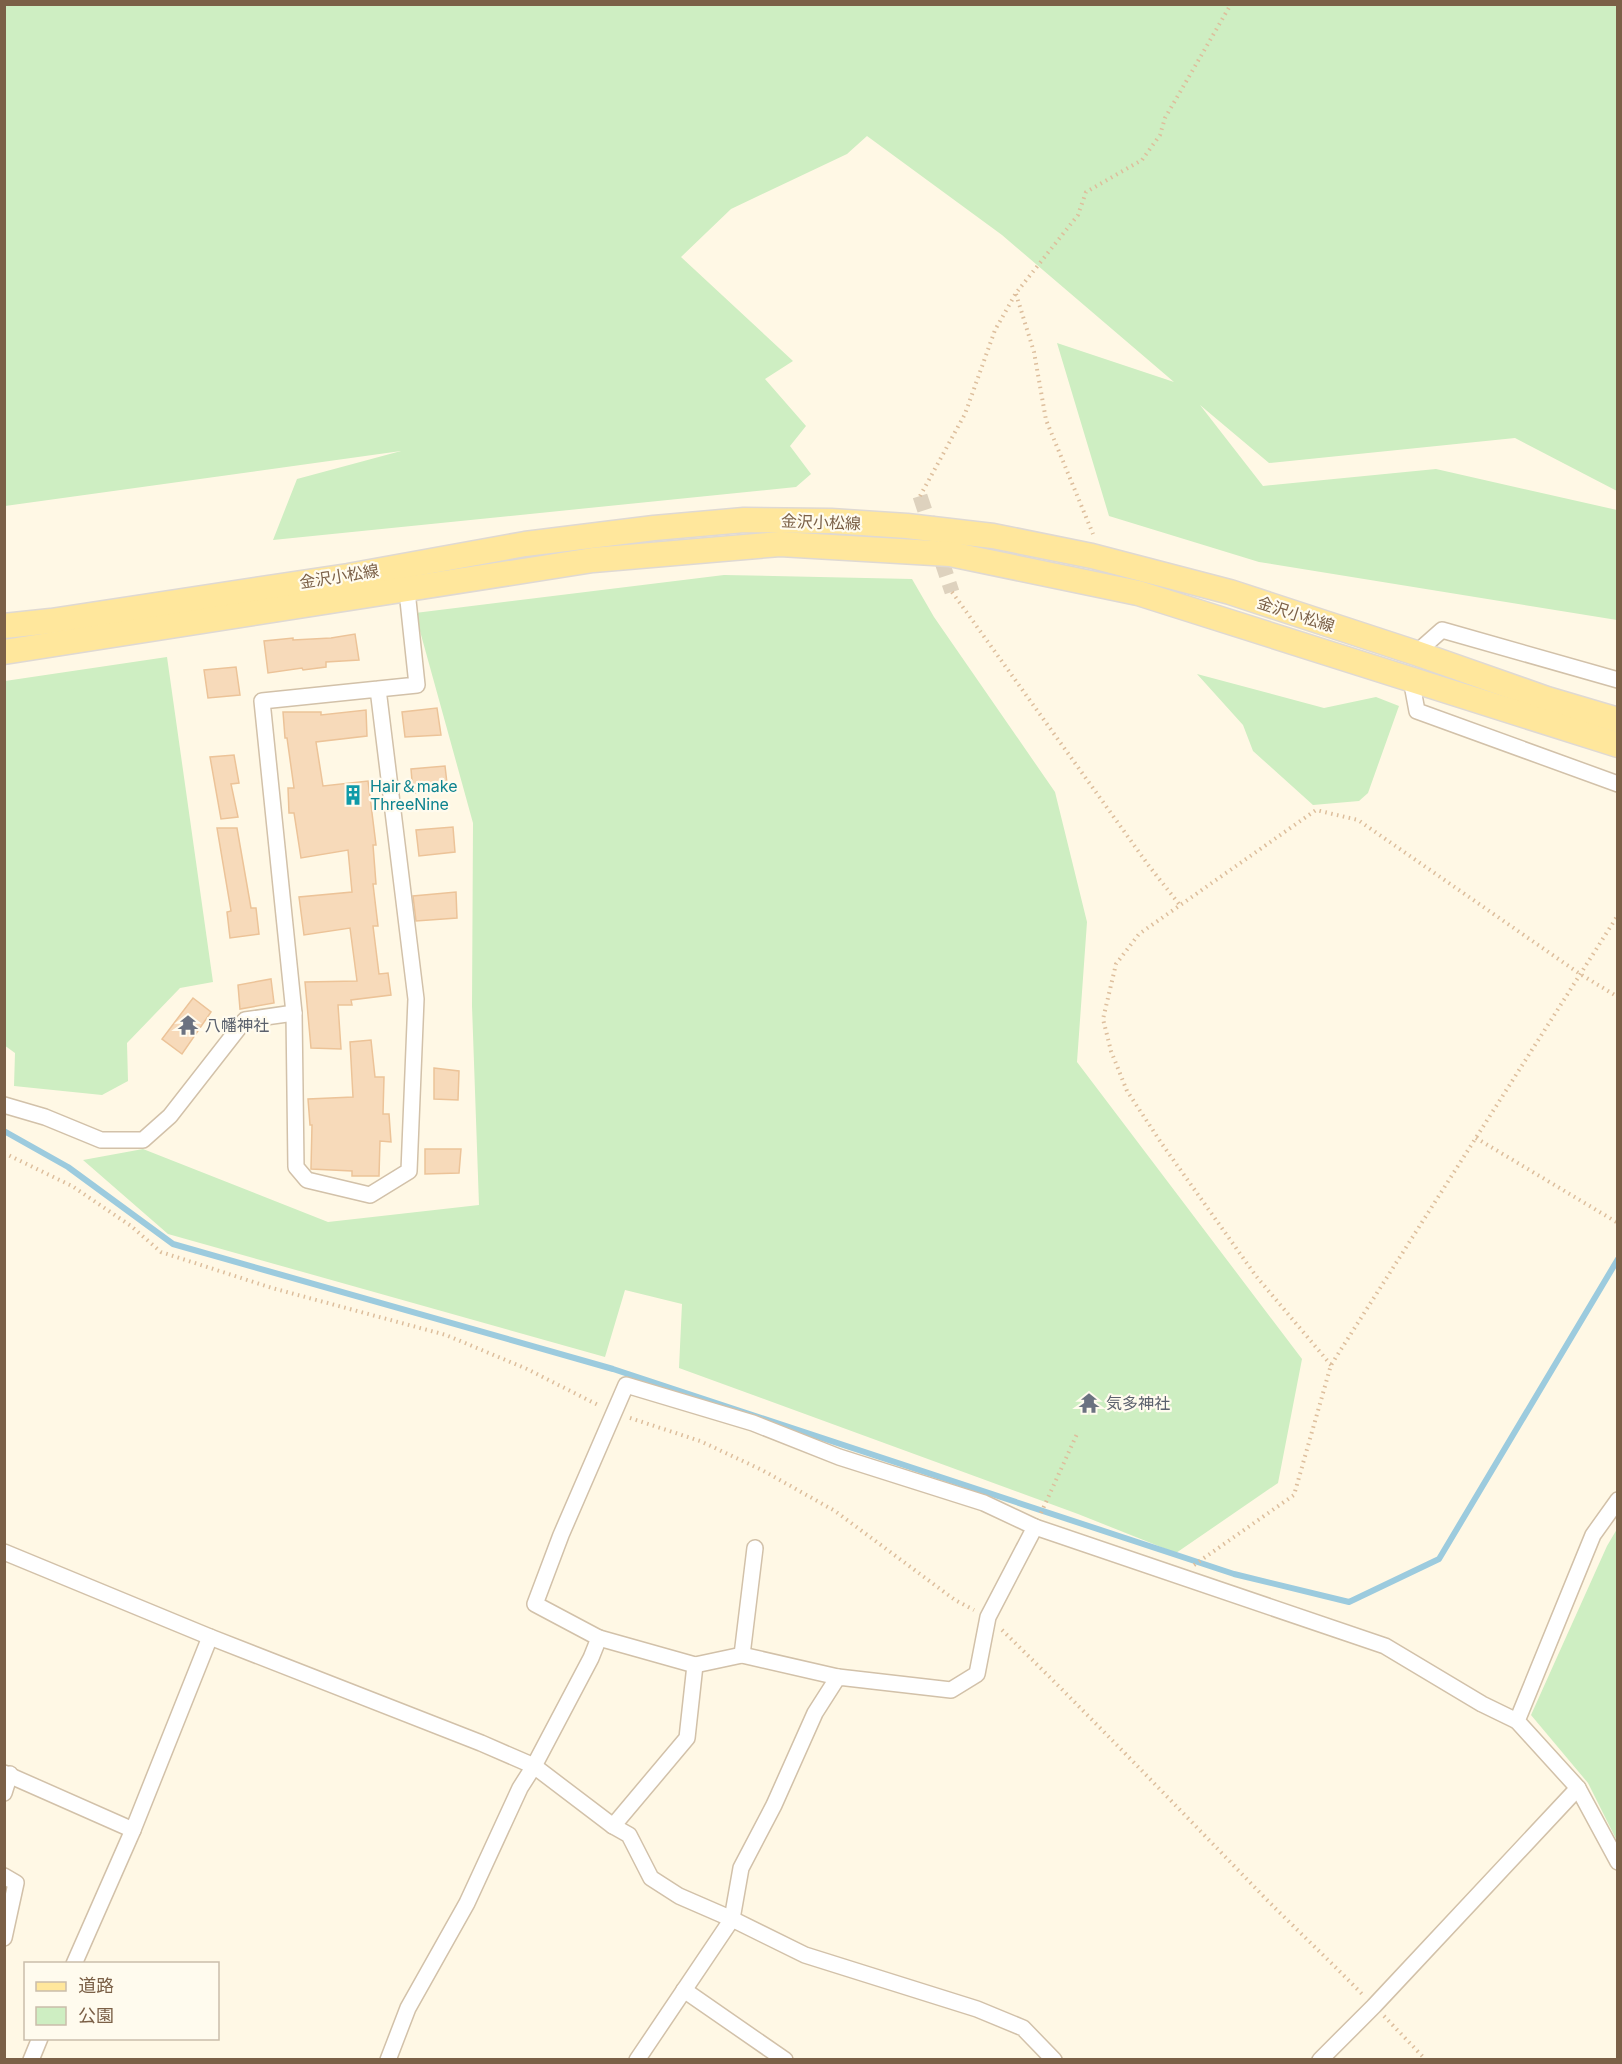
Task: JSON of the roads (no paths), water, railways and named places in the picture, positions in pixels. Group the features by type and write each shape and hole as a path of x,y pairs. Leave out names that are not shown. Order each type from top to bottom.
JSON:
{"main road":[{"name":"金沢小松線","path":"4,626 348,576 525,544 654,528 744,520 831,521 906,526 993,536 1092,556 1230,592 1547,699 1617,720"},
{"name":"金沢小松線","path":"4,652 407,591 593,560 780,544 950,554 1138,593 1617,745"}],"street":[{"path":"378,689 416,999 409,1171 370,1196 307,1180 296,1167 294,1013 262,701 378,689 417,685 407,591"},
{"path":"1416,653 1442,630 1617,680"},
{"path":"1411,678 1418,711 1617,784"},
{"path":"4,1105 45,1117 101,1140 143,1140 170,1116 245,1020 294,1013"},
{"path":"1035,1527 988,1617 977,1674 951,1690 838,1677 742,1655 694,1665 599,1638 535,1604 561,1535 626,1385 753,1423 840,1457 984,1503 1035,1527 1385,1646 1482,1704 1517,1721 1578,1788 1617,1862"},
{"path":"1517,1721 1593,1535 1617,1500"},
{"path":"742,1655 754,1548"},
{"path":"4,1552 534,1766 613,1826 629,1835 651,1878 679,1896 805,1955 996,2016 1023,2028 1054,2060"},
{"path":"75,1962 133,1830 210,1637"},
{"path":"388,2060 408,2008 467,1903 520,1788 591,1659 599,1638"},
{"path":"613,1826 687,1738 694,1665"},
{"path":"637,2060 732,1919 741,1868 774,1805 815,1713 838,1677"},
{"path":"4,1793 7,1773 133,1830"},
{"path":"1320,2060 1374,2006 1578,1788"},
{"path":"4,1876 16,1883 4,1938"},
{"path":"684,1990 785,2060"},
{"path":"31,2060 39,2040"}],"waterway":[{"path":"4,1131 68,1167 173,1244 613,1369 1234,1574 1349,1602 1439,1559 1618,1259"}],"tunnel":[{"path":"920,496 952,592"}],"place":[{"name":"Hair＆make ThreeNine","path":"353,795"},
{"name":"八幡神社","path":"188,1025"},
{"name":"気多神社","path":"1089,1403"}]}
